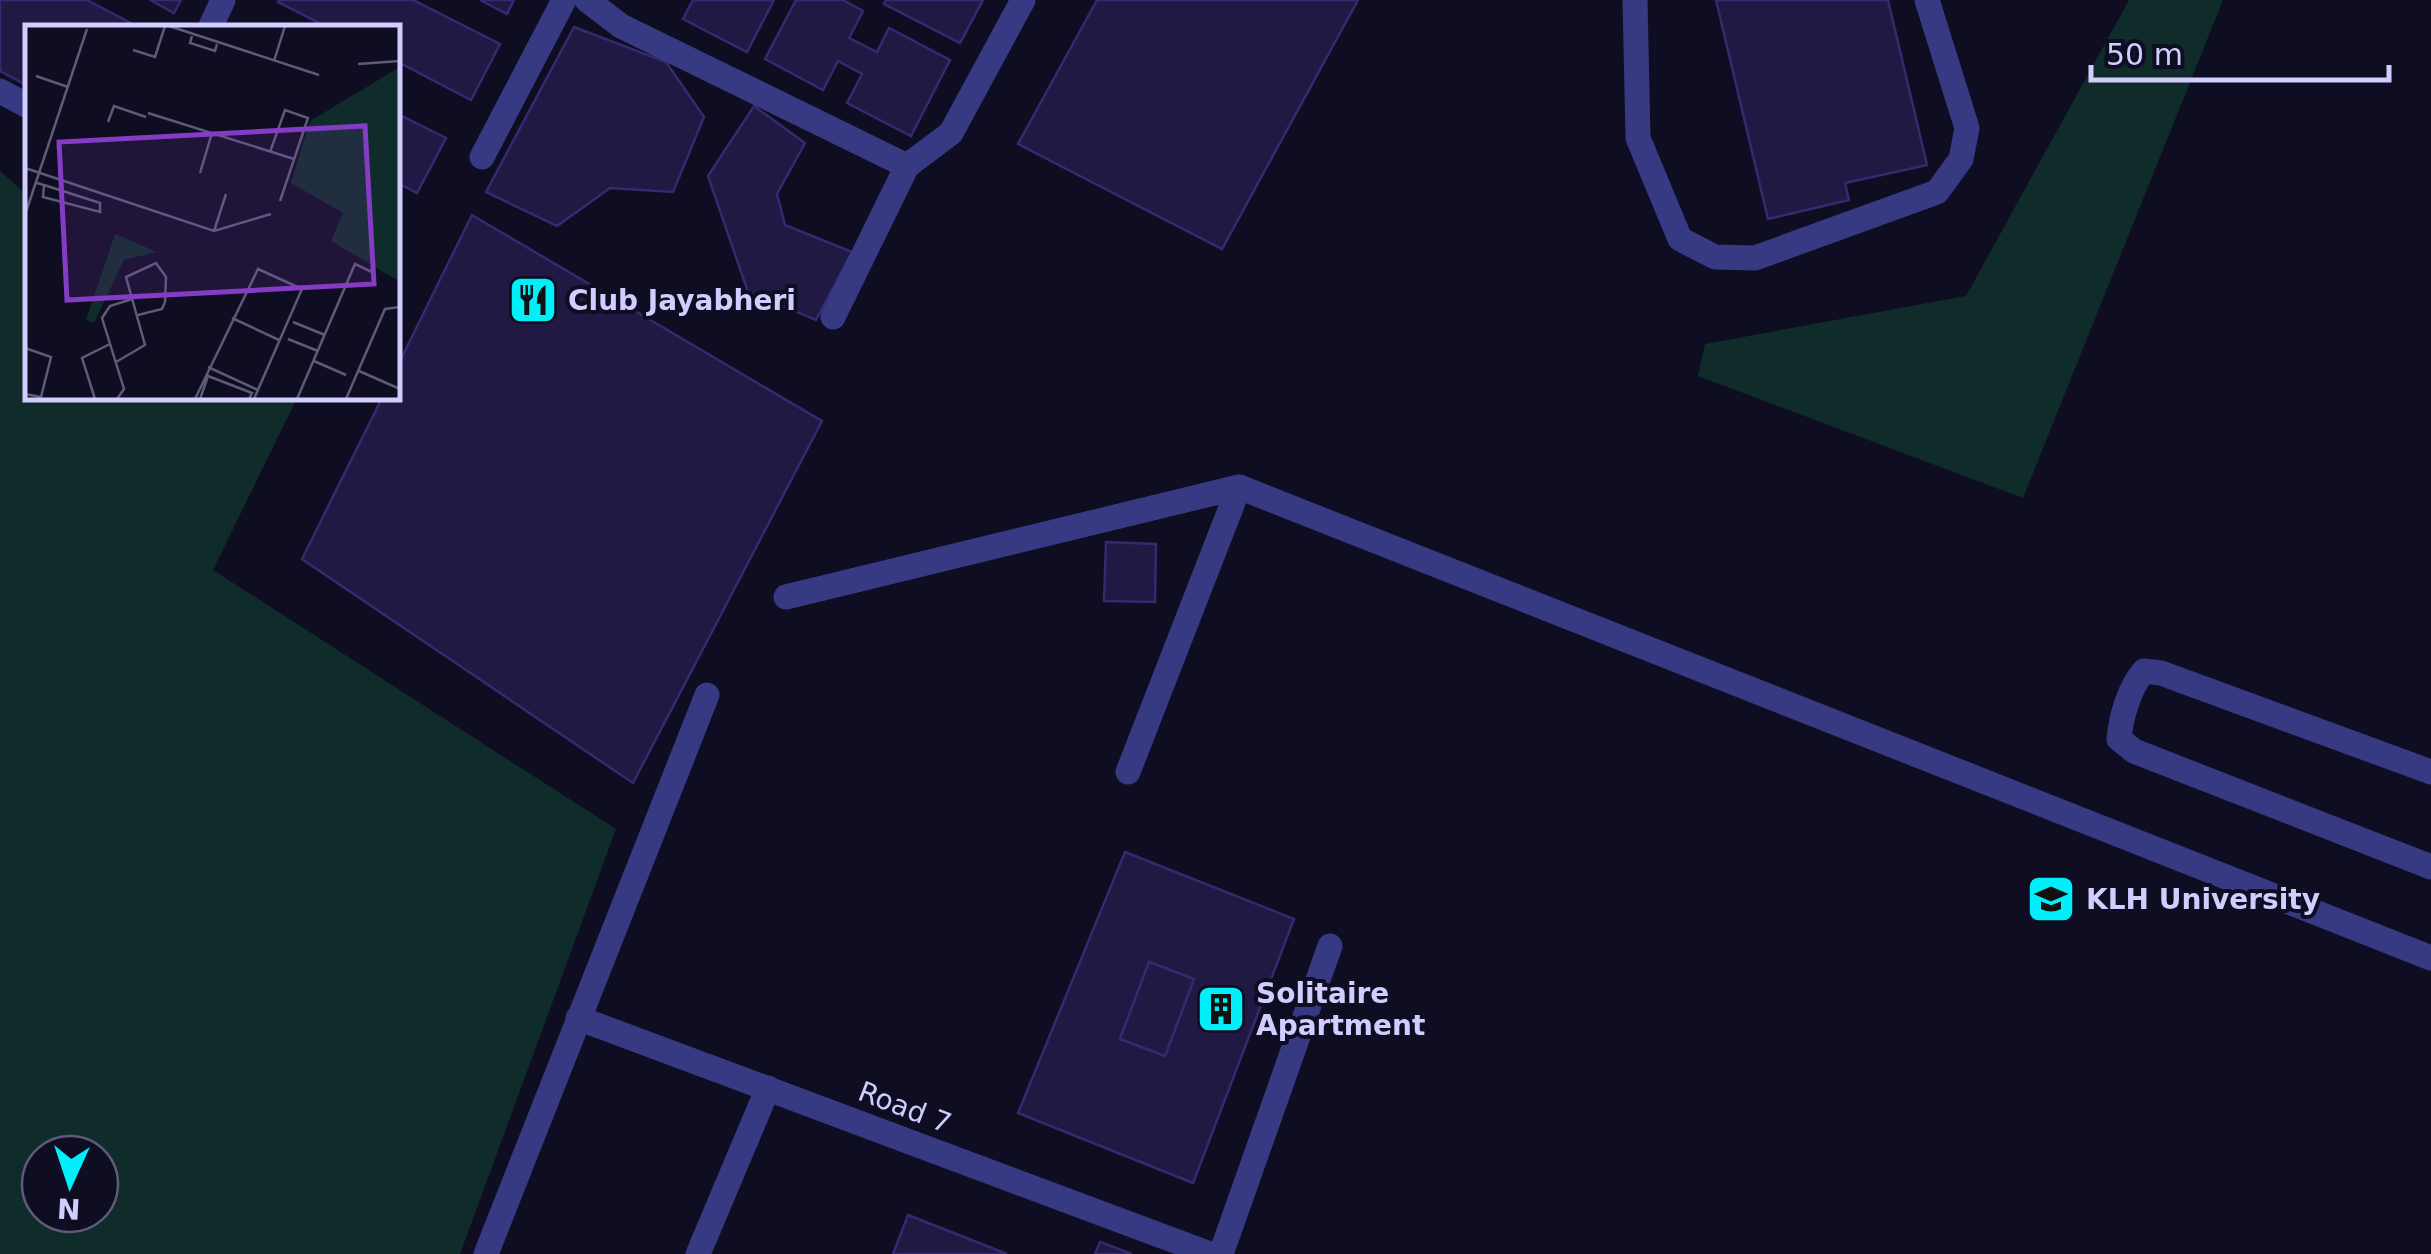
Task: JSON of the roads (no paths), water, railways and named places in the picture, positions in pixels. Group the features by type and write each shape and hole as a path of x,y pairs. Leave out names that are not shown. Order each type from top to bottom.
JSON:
{"street":[{"path":"211,25 223,0"},
{"path":"482,157 564,0"},
{"path":"586,0 620,26 907,166"},
{"path":"834,317 907,166 950,133 1023,0"},
{"path":"1635,0 1638,138 1680,238 1716,258 1755,258 1937,192 1961,159 1967,128 1926,0"},
{"path":"0,92 25,104"},
{"path":"1128,772 1239,488"},
{"path":"786,597 1239,488 2431,958"},
{"path":"2431,772 2162,674 2144,671 2136,681 2120,725 2120,739 2134,751 2431,867"},
{"path":"486,1254 707,695"},
{"path":"1221,1254 1330,946"},
{"name":"Road 7","path":"578,1018 1210,1254"},
{"path":"698,1254 768,1088"}],"place":[{"name":"Club Jayabheri","path":"533,300"},
{"name":"KLH University","path":"2051,899"},
{"name":"Solitaire Apartment","path":"1221,1009"}]}
